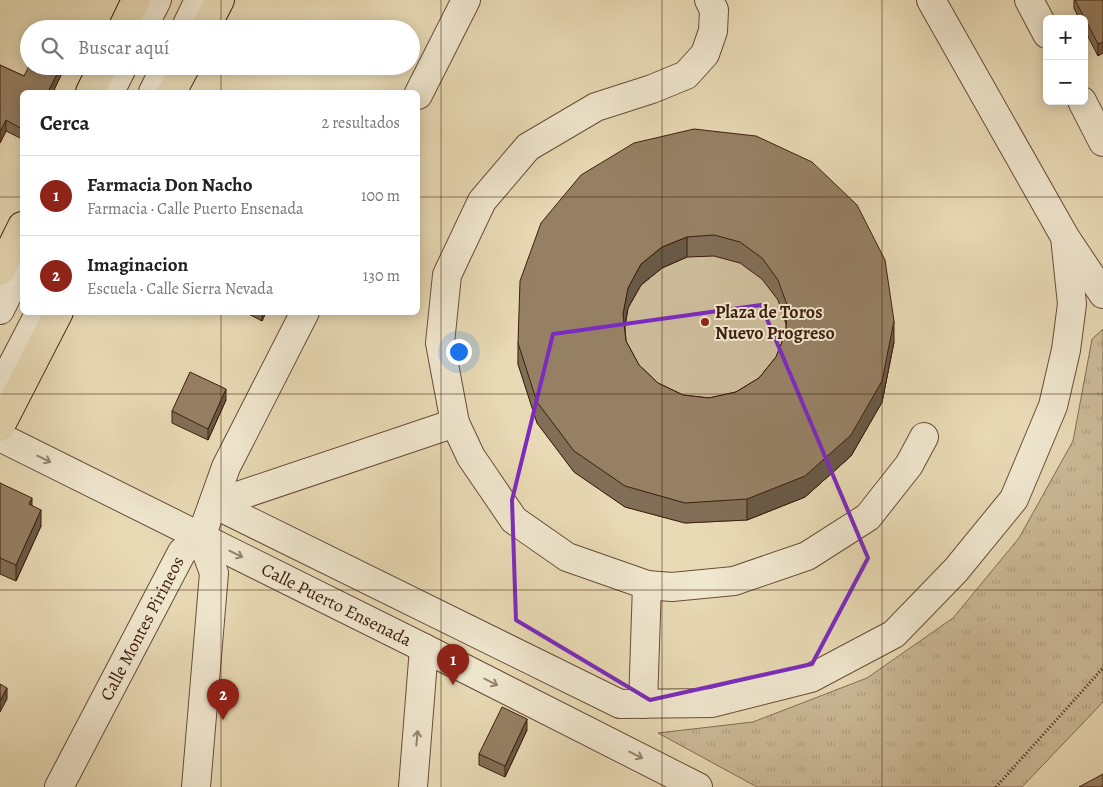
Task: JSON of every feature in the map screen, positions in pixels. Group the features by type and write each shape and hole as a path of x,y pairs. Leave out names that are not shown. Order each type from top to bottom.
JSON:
{"main road":[{"path":"126,20 136,0"},
{"path":"210,20 220,0"},
{"path":"91,90 98,75"},
{"path":"173,90 181,75"},
{"path":"0,271 20,230"},
{"path":"0,427 57,315"}],"street":[{"path":"147,20 157,0"},
{"path":"189,20 199,0"},
{"path":"420,90 466,0"},
{"path":"709,0 714,10 714,31 705,54 686,75 652,89 596,107 528,147 482,201 447,275 440,343 455,422 471,457 514,520 567,557 647,585 672,586 734,581 808,556 868,516 909,465 924,437"},
{"path":"931,0 1065,237 1103,294"},
{"path":"1029,0 1043,26"},
{"path":"111,90 118,75"},
{"path":"154,90 162,75"},
{"path":"1084,105 1103,142"},
{"path":"214,504 620,704 712,703 811,678 894,634 956,570 1014,499 1053,406 1066,350 1072,304 1065,237"},
{"path":"0,310 20,269"},
{"path":"0,389 38,315"},
{"name":"Calle Montes Pirineos","path":"59,787 182,552 201,537 226,467 303,315"},
{"path":"214,504 455,422"},
{"name":"Calle Puerto Ensenada","path":"0,437 698,787"},
{"path":"196,787 214,573 201,537"},
{"path":"643,704 647,585"},
{"path":"413,787 424,648"}],"path":[{"path":"996,787 1103,668"}],"highlighted area":[{"path":"761,305 868,558 812,664 650,700 516,620 512,500 553,334"}],"green space":[{"name":"Plaza de Toros Nuevo Progreso","path":"634,163 894,342 882,402 851,456 805,497 747,520 685,523 625,507 574,472 537,423 518,364 520,302"},
{"path":"1103,329 1103,702 1022,787 757,787 658,733 753,722 867,678 953,618 1019,538 1073,441 1092,339"}],"building":[{"path":"1075,0 1103,0 1103,42 1098,44 1088,25 1088,15 1083,15"},
{"path":"0,65 24,76 56,75 49,90 20,90 20,128 6,120 0,132"},
{"name":"Plaza de Toros Nuevo Progreso","path":"694,129 756,136 812,162 857,205 885,260 894,321 882,381 851,435 805,476 747,499 685,503 625,486 574,451 537,402 518,343 520,281 541,223 581,175 634,143","holes":["714,235 740,242 762,258 778,280 787,305 786,332 776,357 759,378 736,392 709,398 683,395 658,383 639,365 626,341 623,314 628,288 641,264 662,247 687,237"]},
{"path":"190,372 226,389 208,429 172,411"},
{"path":"0,483 32,498 29,504 41,510 16,565 0,558"},
{"path":"0,684 7,688 0,701"},
{"path":"502,707 527,719 505,766 479,754"},
{"path":"1103,774 1103,787 1079,787"}],"place":[{"name":"Plaza de Toros Nuevo Progreso","path":"705,322"},
{"name":"Farmacia Don Nacho","path":"453,685"},
{"name":"Imaginacion","path":"223,720"}]}
